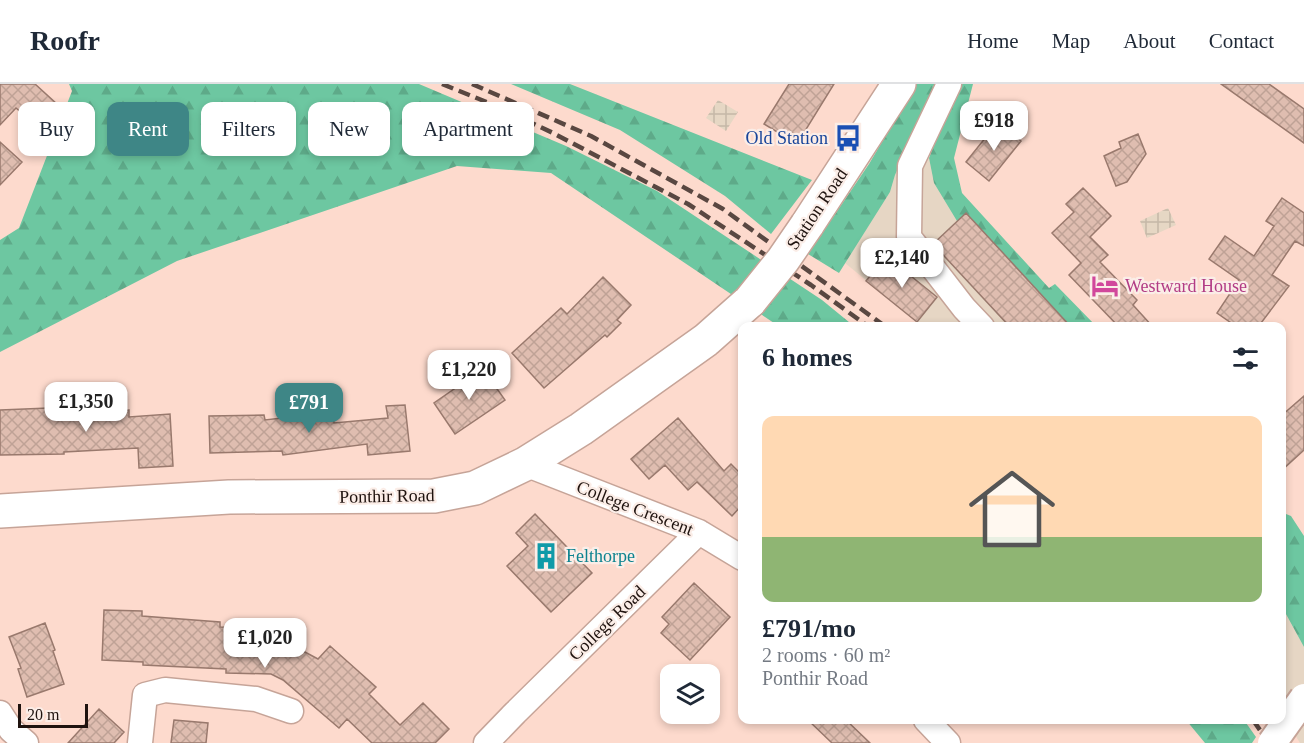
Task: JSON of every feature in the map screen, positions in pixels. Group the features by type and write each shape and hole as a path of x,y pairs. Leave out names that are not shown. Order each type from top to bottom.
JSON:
{"main road":[{"name":"Station Road","path":"750,301 783,260 899,84"},
{"name":"Ponthir Road","path":"0,511 230,496 434,496 475,488 525,464 581,429 706,340 750,301"}],"street":[{"path":"949,84 910,166 909,237 977,322"},
{"name":"College Crescent","path":"525,464 699,532 738,556"},
{"name":"College Road","path":"486,743 699,532"},
{"path":"140,743 145,695 165,690 256,699 291,711"},
{"path":"1286,723 1304,698"},
{"path":"0,713 11,729 26,743"},
{"path":"930,724 948,743"},
{"path":"1272,743 1286,724"}],"shaded area":[{"path":"718,100 738,112 726,131 706,118"},
{"path":"908,146 929,158 934,183 1066,322 917,322 845,263 890,192"},
{"path":"1168,208 1176,225 1147,238 1140,221"},
{"path":"1286,614 1304,647 1304,743 1300,743 1286,720"}],"green space":[{"path":"69,84 419,84 462,102 402,102 402,156 534,156 534,133 657,191 822,300 849,322 773,322 551,173 457,166 177,261 0,352 0,240 19,228 47,156 95,156 95,102 68,102 72,91"},
{"path":"511,84 570,84 812,180 771,234 725,196 620,130"},
{"path":"916,84 937,84 895,175 890,192 839,273 808,254 869,164"},
{"path":"957,84 973,84 954,158 962,193 1049,288 1055,284 1092,322 1066,322 957,221 934,183 929,158"},
{"path":"1286,514 1291,516 1304,536 1304,647 1286,614"},
{"path":"1189,724 1247,724 1256,737 1252,743 1205,743"}],"building":[{"path":"0,84 35,84 55,102 18,102 18,110 16,108 0,125"},
{"path":"789,84 834,84 797,144 764,124"},
{"path":"1221,84 1269,84 1304,109 1304,143"},
{"path":"998,122 1021,141 989,181 966,162"},
{"path":"1138,134 1146,154 1127,182 1116,186 1104,156 1121,148 1119,142"},
{"path":"0,142 22,162 0,185"},
{"path":"1083,188 1111,216 1090,237 1108,255 1100,262 1137,300 1133,305 1148,322 1114,322 1069,275 1081,263 1052,233 1074,212 1066,204"},
{"path":"1282,198 1304,213 1304,246 1295,241 1272,275 1289,286 1262,322 1230,322 1217,313 1239,280 1209,259 1225,236 1254,256 1274,226 1266,221"},
{"path":"966,213 1066,322 1005,322 933,244"},
{"path":"886,256 937,297 917,322 866,281"},
{"path":"603,277 631,305 617,320 621,323 607,337 605,335 544,388 512,353 561,308 567,314"},
{"path":"483,369 505,400 455,434 434,403"},
{"path":"1304,396 1304,450 1286,466 1286,412"},
{"path":"405,405 410,451 368,455 367,444 283,455 282,451 210,453 209,416 264,415 265,420 333,412 334,423 388,418 386,406"},
{"path":"97,406 97,412 129,410 129,417 170,414 173,466 139,468 138,448 64,452 64,454 0,455 0,410"},
{"path":"678,418 724,471 731,464 738,471 738,509 732,516 697,482 688,490 665,465 649,479 631,459"},
{"name":"Felthorpe","path":"535,514 592,573 551,612 507,566 528,546 516,533"},
{"path":"694,583 730,617 690,660 661,633 669,624 662,617"},
{"path":"104,610 142,611 142,616 220,622 220,627 260,628 318,659 330,646 376,687 369,694 400,725 423,703 449,729 435,743 372,743 347,719 339,728 283,680 271,674 226,673 226,669 143,665 143,662 102,660"},
{"path":"45,623 64,684 27,697 18,669 21,668 9,637"},
{"path":"99,709 124,732 114,743 68,743"},
{"path":"174,720 208,723 206,743 171,743"},
{"path":"812,724 850,724 870,743 832,743"}],"railway":[{"path":"442,84 553,133 688,204 811,285 862,322"},
{"path":"472,84 591,136 723,209 879,322"},
{"path":"1256,724 1269,743"},
{"path":"1270,724 1283,743"}],"place":[{"name":"Old Station","path":"848,138"},
{"name":"Westward House","path":"1105,286"},
{"name":"Felthorpe","path":"546,556"}]}
